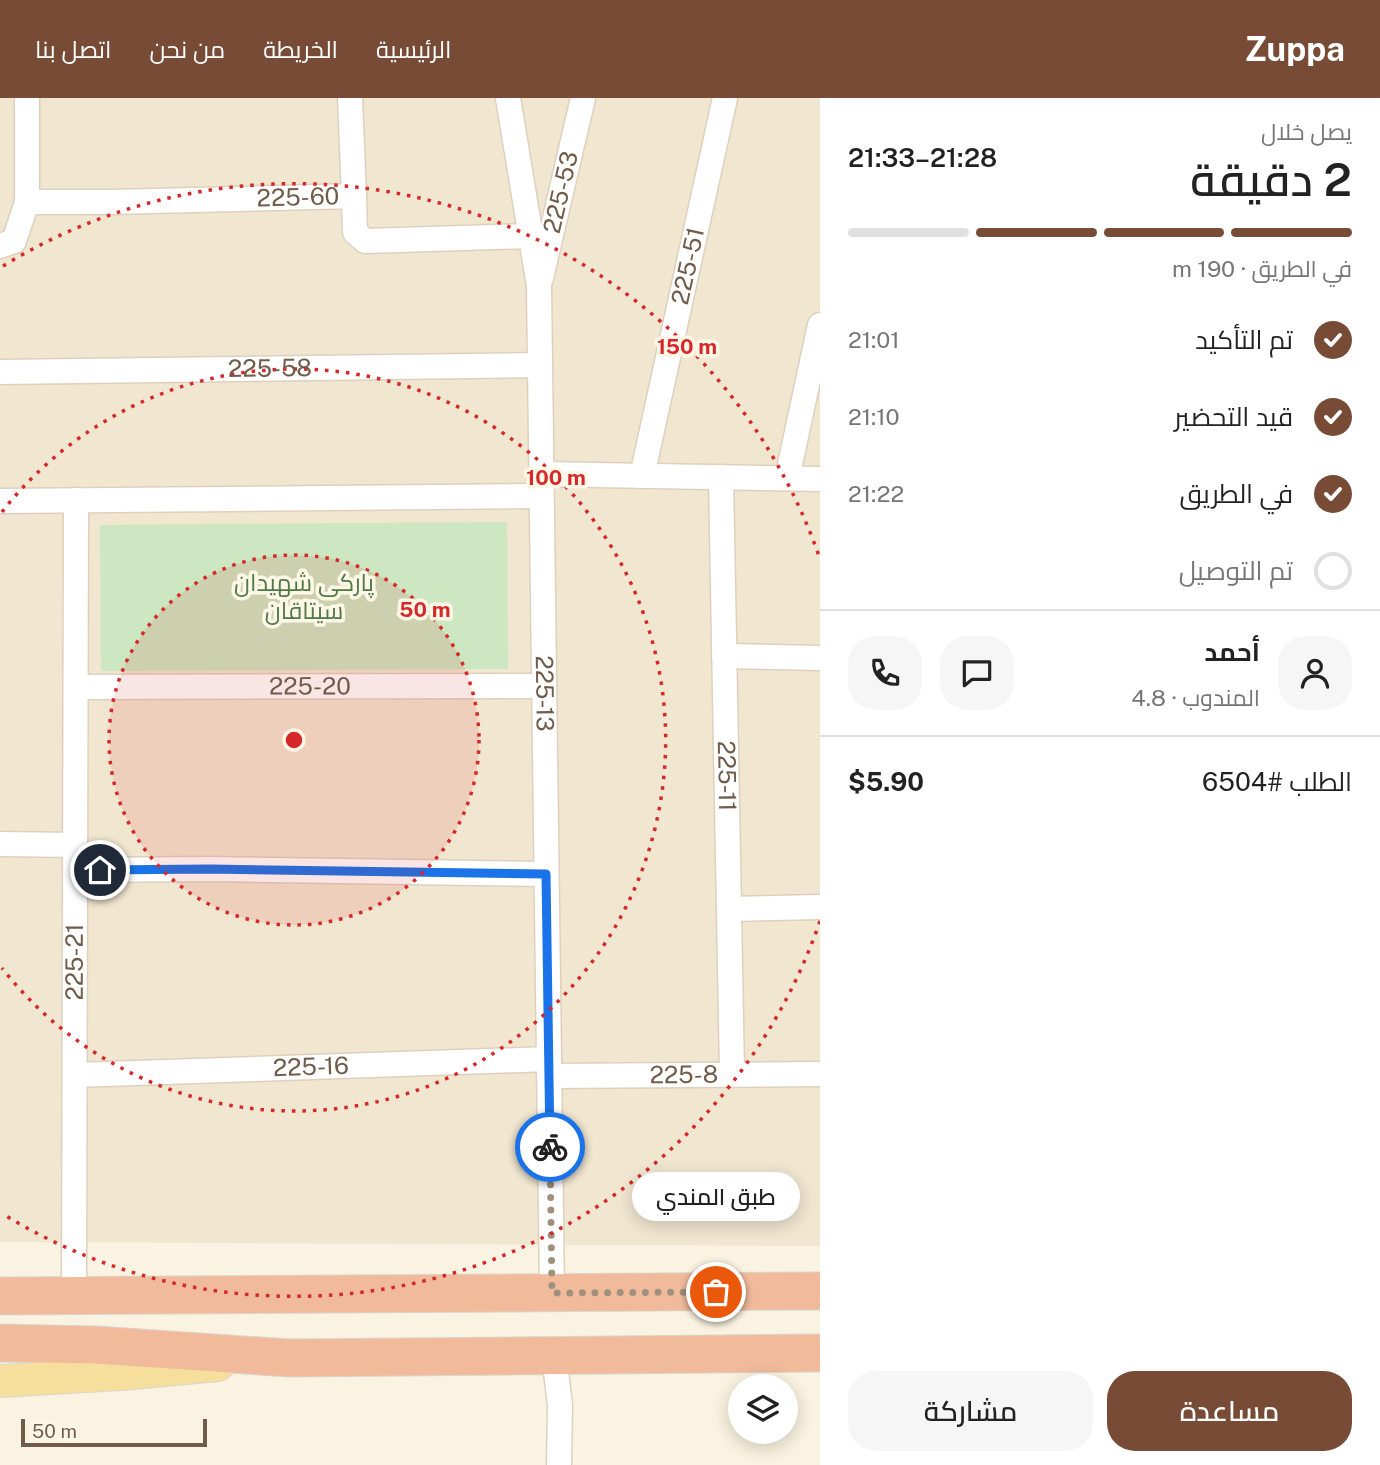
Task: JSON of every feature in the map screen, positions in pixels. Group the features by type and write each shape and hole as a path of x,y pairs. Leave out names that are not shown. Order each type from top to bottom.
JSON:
{"highway":[{"path":"0,1296 820,1291"},
{"path":"0,1343 96,1345 290,1358 820,1353"}],"main road":[{"path":"0,1287 74,1296"},
{"path":"0,1381 121,1374 290,1358"}],"street":[{"path":"0,246 14,241 26,202 27,98"},
{"path":"350,98 354,196"},
{"name":"225-13","path":"508,98 539,286 552,1293"},
{"name":"225-53","path":"539,286 583,98"},
{"name":"225-51","path":"642,476 725,98"},
{"name":"225-60","path":"26,202 354,196 355,232 365,241 530,236"},
{"path":"787,478 820,325"},
{"name":"225-58","path":"0,372 540,365"},
{"path":"0,501 541,485 642,476 820,479"},
{"name":"225-11","path":"721,477 732,1074"},
{"name":"225-21","path":"74,1296 76,500"},
{"path":"724,656 820,658"},
{"name":"225-20","path":"76,687 544,685"},
{"path":"0,844 75,858 210,869 546,874"},
{"path":"729,909 820,907"},
{"name":"225-16","path":"75,1075 549,1068"},
{"name":"225-8","path":"549,1068 820,1074"},
{"path":"554,1355 560,1405 559,1465"}],"shaded area":[{"path":"0,98 820,98 820,1246 0,1242"}],"green space":[{"name":"پارکی شهیدان سیتاقان","path":"507,522 508,669 101,671 100,525"}],"way so far":[{"path":"550,1147 552,1293 716,1292"}],"place":[{"name":"طبق المندي","path":"716,1292"}],"route":[{"path":"100,870 546,874 550,1147"}]}
